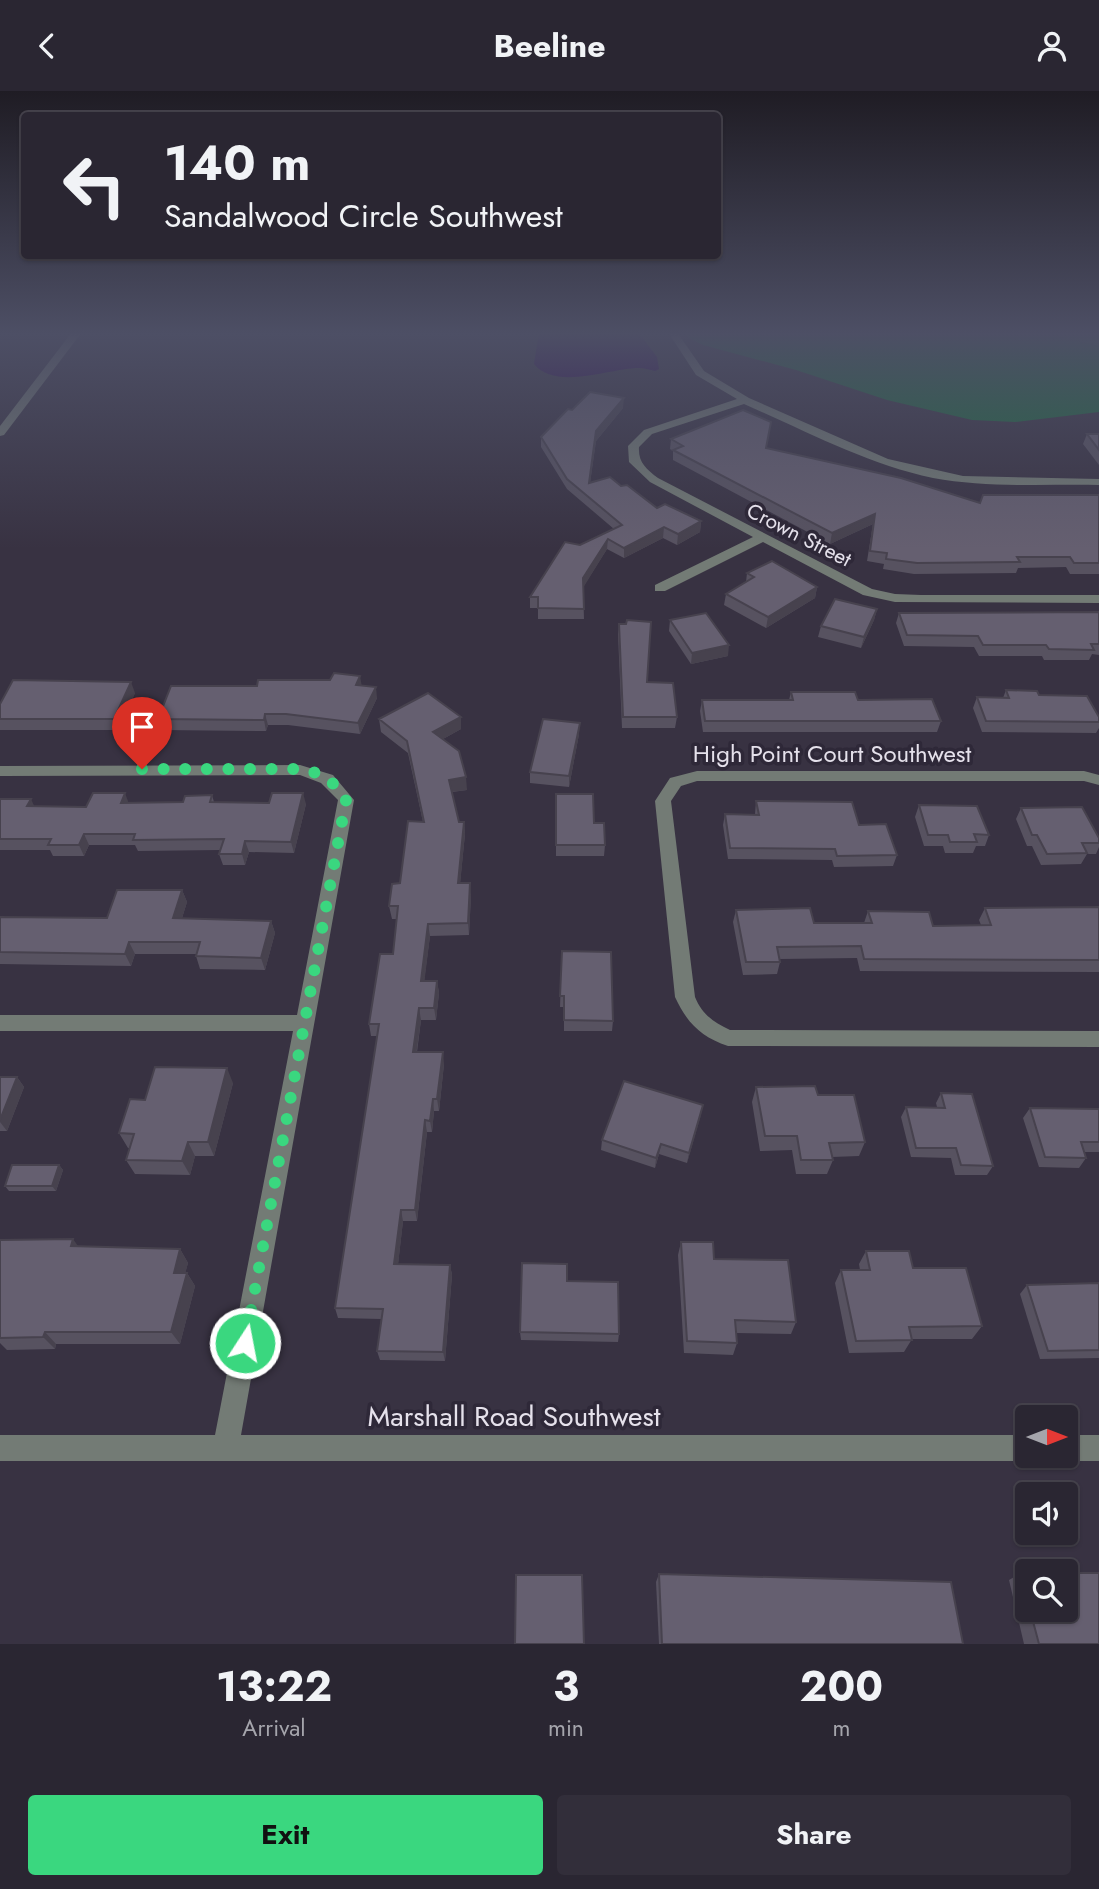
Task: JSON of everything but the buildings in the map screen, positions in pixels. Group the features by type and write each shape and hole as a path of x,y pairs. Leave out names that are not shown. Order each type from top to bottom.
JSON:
{"street":[{"path":"0,433 22,404"},
{"name":"Crown Street","path":"731,404 648,432 634,446 633,459 642,472 654,480 868,592 895,598 1099,599"},
{"path":"755,404 884,461 933,474 993,482 1099,482"},
{"path":"660,588 761,538"},
{"path":"0,771 300,769 320,773 338,786 346,800 226,1447"},
{"name":"High Point Court Southwest","path":"1099,781 1070,776 697,776 676,781 668,787 663,801 685,997 693,1017 699,1024 728,1038 1099,1039"},
{"path":"0,1023 304,1023"},
{"name":"Marshall Road Southwest","path":"0,1448 1015,1448"},
{"path":"1078,1448 1099,1448"}],"green space":[{"path":"906,404 1099,404 1099,412 1015,422 972,420"}],"route":[{"path":"142,769 300,769 320,773 338,786 346,800 245,1343"}]}
